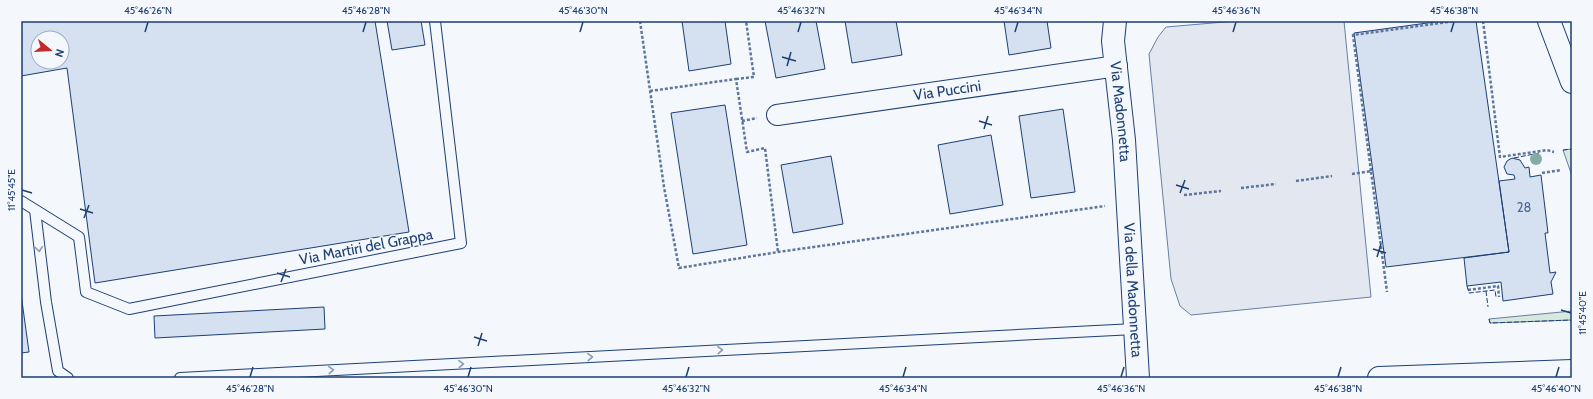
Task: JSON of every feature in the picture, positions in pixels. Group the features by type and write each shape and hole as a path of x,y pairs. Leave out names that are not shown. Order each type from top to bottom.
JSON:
{"main road":[{"name":"Via Madonnetta","path":"1114,21 1113,41 1117,66 1124,140 1128,203"},
{"path":"1549,21 1572,82"},
{"name":"Via della Madonnetta","path":"1128,203 1138,378"},
{"path":"1379,378 1572,371"}],"street":[{"name":"Via Puccini","path":"777,115 1117,66"}],"lane":[{"name":"Via Martiri del Grappa","path":"21,201 79,237 86,292 129,309 461,243 435,21"},
{"path":"35,210 46,302 58,371 68,378"},
{"path":"180,378 1135,329"}],"path":[{"path":"640,21 664,187 679,268 778,252 1128,203"},
{"path":"650,91 754,77 746,21"},
{"path":"1387,292 1353,35 1455,21"},
{"path":"1482,21 1500,157 1547,150 1554,152"},
{"path":"736,79 747,152 765,148 778,252"},
{"path":"1542,173 1561,170"},
{"path":"1352,174 1371,171"},
{"path":"1296,181 1332,176"},
{"path":"1241,188 1276,184"},
{"path":"1184,196 1221,191"},
{"path":"1468,290 1498,286 1500,297"}],"shaded area":[{"path":"1236,21 1344,21 1371,297 1191,315 1180,306 1171,279 1149,54 1158,37 1166,27"},
{"path":"1572,149 1572,176 1563,150"},
{"path":"1572,311 1572,320 1490,323 1489,319"}],"building":[{"path":"21,21 375,21 409,232 95,283 67,70 70,70 70,30 30,30 30,70 56,70 21,76"},
{"path":"387,21 421,21 425,45 392,50"},
{"path":"682,21 725,21 731,64 689,71"},
{"path":"765,21 816,21 825,69 776,78"},
{"path":"845,21 896,21 902,55 852,63"},
{"path":"1004,21 1047,21 1051,48 1009,55"},
{"path":"1442,21 1476,21 1509,252 1386,267 1354,33"},
{"path":"725,105 747,245 693,254 671,113"},
{"path":"1063,109 1075,192 1031,198 1019,116"},
{"path":"991,135 1003,205 950,214 938,145"},
{"path":"831,156 843,224 793,233 781,165"},
{"path":"1512,158 1520,160 1525,168 1529,167 1530,177 1541,175 1548,233 1545,233 1550,273 1556,272 1551,282 1553,294 1503,301 1501,282 1467,286 1464,258 1509,252 1499,181 1515,179 1514,175 1507,174 1504,167 1507,161"},
{"path":"21,294 29,352 21,353"},
{"path":"324,307 325,329 155,338 154,316"}],"fence":[{"path":"1563,150 1572,149"},
{"path":"1514,158 1539,153"},
{"path":"1467,286 1469,293 1495,290 1496,297"},
{"path":"1486,291 1488,307"},
{"path":"1489,319 1490,323 1572,320"}]}
